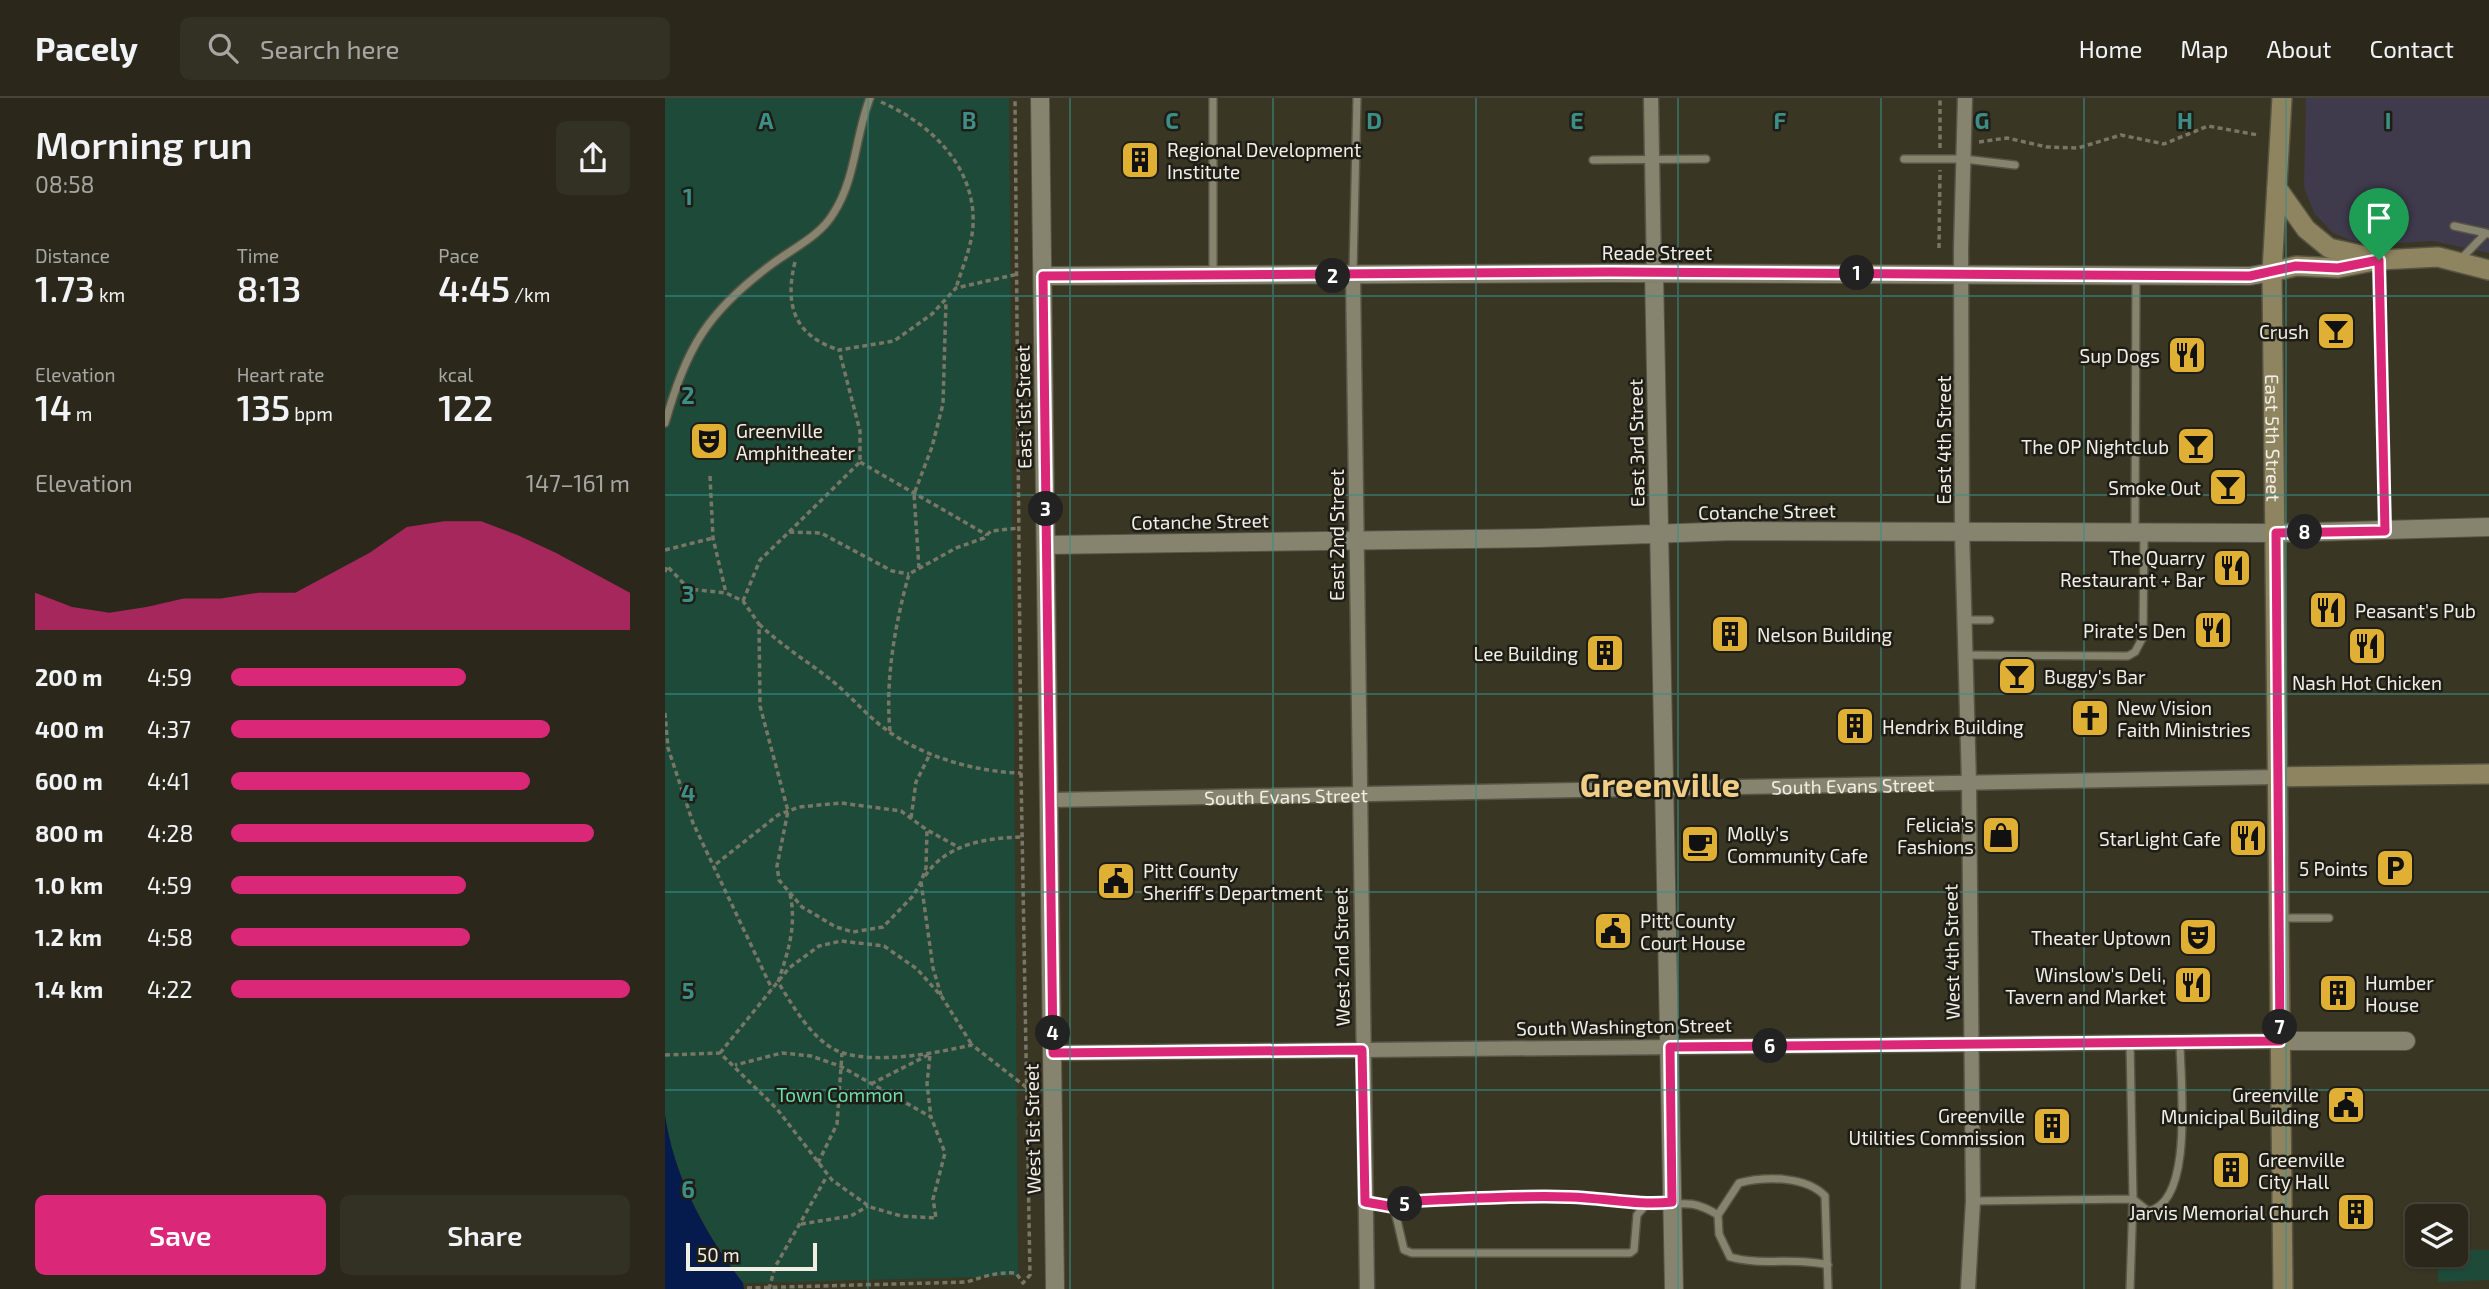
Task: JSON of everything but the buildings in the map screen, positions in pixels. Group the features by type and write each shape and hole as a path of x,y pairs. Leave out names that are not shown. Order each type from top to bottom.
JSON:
{"main road":[{"name":"East 5th Street","path":"2283,98 2272,272 2283,1289"},
{"path":"2277,188 2306,229 2329,248 2379,260"},
{"path":"2272,272 2296,266 2338,268 2379,260 2438,257 2489,270"},
{"name":"South Evans Street","path":"2277,777 2489,774"}],"street":[{"name":"East 1st Street","path":"1040,98 1050,800"},
{"name":"East 3rd Street","path":"1651,98 1674,1289"},
{"name":"East 4th Street","path":"1965,98 1971,160 1963,273 1962,531 1969,783"},
{"name":"Reade Street","path":"1043,276 1654,273 2250,276 2272,272"},
{"name":"East 2nd Street","path":"1353,276 1359,793"},
{"name":"Cotanche Street","path":"1047,545 1658,535 1734,531 1962,531 2114,537 2139,532 2276,533 2489,527"},
{"name":"South Evans Street","path":"1050,800 2277,777"},
{"name":"West 4th Street","path":"1968,1289 1973,1201 1969,783"},
{"name":"West 2nd Street","path":"1359,793 1367,1289"},
{"name":"West 1st Street","path":"1050,800 1055,1289"},
{"name":"South Washington Street","path":"1053,1053 2406,1041"}],"lane":[{"path":"665,423 685,360 713,316 754,277 819,231 833,216 843,197 870,98"},
{"path":"1213,98 1213,277"},
{"path":"1353,276 1357,98"},
{"path":"1593,160 1706,159"},
{"path":"1904,159 1971,160 2015,165"},
{"path":"2454,226 2487,233"},
{"path":"2458,262 2487,233"},
{"path":"2379,260 2385,531"},
{"path":"1966,655 2128,656 2135,652 2143,637 2136,275"},
{"path":"1965,620 1990,620"},
{"path":"2279,918 2329,918"},
{"path":"2130,1042 2133,1199 2130,1289"},
{"path":"1973,1201 2133,1199 2148,1211 2159,1209 2165,1204 2177,1174 2182,1149 2180,1042"},
{"path":"1828,1265 1804,1259 1744,1261 1730,1257 1719,1234 1718,1215 1739,1183 1778,1180 1810,1183 1825,1196 1828,1265 1828,1289"},
{"path":"1365,1202 1394,1207 1413,1201 1568,1197 1630,1201 1645,1206 1672,1202 1702,1205 1718,1215"},
{"path":"1394,1207 1404,1250 1630,1253 1634,1250 1637,1215 1645,1206"}],"path":[{"path":"800,244 790,296 799,324 816,343 839,350 894,341 932,314 956,288 973,225 968,191 956,159 934,134 902,111 870,98"},
{"path":"747,1288 968,1282 988,1273 1003,1272 1016,1273 1023,1283 1030,1275 1021,773 1019,274 1015,98"},
{"path":"1939,248 1940,98"},
{"path":"1971,160 1978,142 2007,138 2047,147 2078,148 2121,135 2164,145 2208,126 2258,135"},
{"path":"956,288 1019,274"},
{"path":"919,569 914,494 932,447 943,404 946,299"},
{"path":"743,601 760,560 860,463 860,431 839,350"},
{"path":"860,463 987,536"},
{"path":"709,476 713,538 726,593"},
{"path":"789,532 821,533 892,570 909,574 956,548 987,536 991,531 1019,528"},
{"path":"665,550 713,538"},
{"path":"665,557 665,572"},
{"path":"667,566 689,589 726,593 743,601 758,624 788,651 830,679 890,732 930,754 998,773 1021,773"},
{"path":"890,732 887,700 898,614 909,574"},
{"path":"758,624 760,706 788,811 777,866 779,880 802,907 836,928 853,932 883,927 913,896 930,869 960,848 985,838 1023,837"},
{"path":"665,713 668,748 693,823 715,864 772,989"},
{"path":"911,818 916,782 930,754"},
{"path":"715,864 778,815 841,803 901,811 927,830 960,848"},
{"path":"927,830 926,868 921,882 933,968 942,997"},
{"path":"790,894 794,914 792,934 778,982 802,1018 821,1039 842,1053 930,1054 972,1045"},
{"path":"851,943 853,932"},
{"path":"720,1053 789,968 819,946 841,941 884,946 917,969 942,997 972,1045 1026,1087"},
{"path":"665,1055 720,1053 736,1065 777,1109 827,1176 868,1206 901,1216 936,1218 933,1199 945,1153 931,1117 927,1084 930,1054"},
{"path":"818,1163 837,1124 842,1053"},
{"path":"736,1065 782,1054 811,1055 840,1066 931,1117"},
{"path":"871,1084 930,1054"},
{"path":"769,1288 775,1267 827,1176"},
{"path":"801,1224 851,1216 868,1206"}],"shaded area":[{"path":"2306,98 2489,98 2489,253 2433,241 2382,244 2353,241 2333,233 2314,213 2304,187"}],"green space":[{"name":"Town Common","path":"665,98 1009,98 1018,1276 743,1283 716,1245 693,1204 669,1138 665,1115"},
{"path":"2468,1250 2489,1250 2489,1280 2438,1282 2438,1267 2468,1267"}],"water":[{"path":"665,1115 676,1161 693,1204 716,1245 743,1283 744,1289 665,1289"}],"place":[{"name":"Regional Development Institute","path":"1140,160"},
{"name":"Crush","path":"2336,331"},
{"name":"Sup Dogs","path":"2187,355"},
{"name":"Greenville Amphitheater","path":"709,441"},
{"name":"The OP Nightclub","path":"2196,446"},
{"name":"Smoke Out","path":"2228,487"},
{"name":"The Quarry Restaurant + Bar","path":"2232,568"},
{"name":"Peasant's Pub","path":"2328,610"},
{"name":"Pirate's Den","path":"2213,630"},
{"name":"Nelson Building","path":"1730,634"},
{"name":"Nash Hot Chicken","path":"2367,646"},
{"name":"Lee Building","path":"1605,653"},
{"name":"Buggy's Bar","path":"2017,676"},
{"name":"New Vision Faith Ministries","path":"2090,718"},
{"name":"Hendrix Building","path":"1855,726"},
{"name":"Felicia's Fashions","path":"2001,835"},
{"name":"StarLight Cafe","path":"2248,838"},
{"name":"Molly's Community Cafe","path":"1700,844"},
{"name":"5 Points","path":"2395,868"},
{"name":"Pitt County Sheriff's Department","path":"1116,881"},
{"name":"Pitt County Court House","path":"1613,931"},
{"name":"Theater Uptown","path":"2198,937"},
{"name":"Winslow's Deli, Tavern and Market","path":"2193,985"},
{"name":"Humber House","path":"2338,993"},
{"name":"Greenville Municipal Building","path":"2346,1105"},
{"name":"Greenville Utilities Commission","path":"2052,1126"},
{"name":"Greenville City Hall","path":"2231,1170"},
{"name":"Jarvis Memorial Church","path":"2356,1212"}],"district":[{"name":"Greenville","path":"1660,784"}],"route":[{"path":"2379,260 2385,531 2276,533 2280,1041 1670,1047 1672,1202 1645,1206 1630,1201 1568,1197 1413,1201 1394,1207 1365,1202 1362,1050 1053,1053 1043,276 1213,277 1610,272 2250,276 2296,266 2338,268 2379,260"}]}
